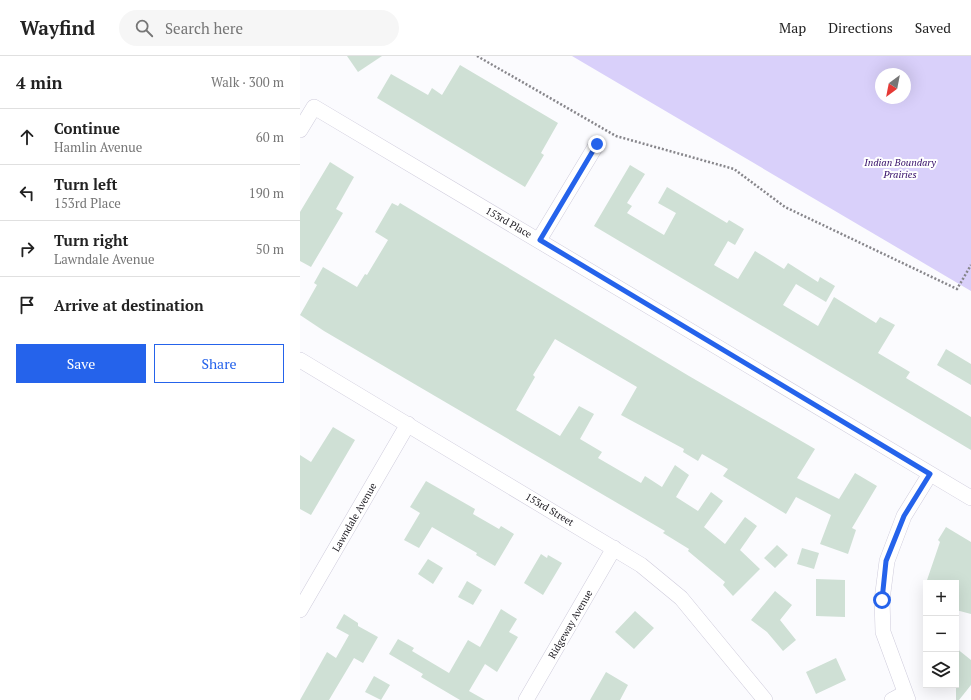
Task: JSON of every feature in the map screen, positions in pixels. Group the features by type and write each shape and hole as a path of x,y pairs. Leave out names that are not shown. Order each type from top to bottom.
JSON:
{"street":[{"name":"153rd Place","path":"300,130 314,107 540,240 971,498"},
{"path":"540,240 597,144"},
{"name":"153rd Street","path":"300,360 641,565 681,598 765,700"},
{"name":"Lawndale Avenue","path":"300,610 408,424"},
{"path":"901,698 883,632 882,600 886,561 904,516 930,474"},
{"name":"Ridgeway Avenue","path":"526,700 614,548"}],"path":[{"path":"476,56 616,136 734,169 785,207 957,289 971,265"}],"green space":[{"name":"Indian Boundary Prairies","path":"572,56 971,56 971,291"}],"building":[{"path":"347,56 382,56 358,72"},
{"path":"460,65 558,123 541,153 544,155 525,187 377,98 391,74 428,95 432,88 442,95"},
{"path":"330,162 354,177 336,209 343,213 311,267 300,261 300,212"},
{"path":"630,165 645,174 627,203 632,206 627,213 664,235 676,213 658,203 667,187 727,223 729,220 744,229 735,245 728,241 714,265 738,279 755,251 784,269 788,263 818,282 820,277 835,286 826,302 796,284 783,305 818,326 834,297 876,323 880,317 895,325 878,353 910,372 906,378 971,417 971,450 594,226"},
{"path":"392,203 398,206 400,203 689,376 815,449 797,478 839,499 855,473 877,486 852,528 856,530 848,554 820,544 831,515 796,497 786,514 723,476 728,469 702,454 698,461 683,452 684,449 621,415 637,387 555,339 533,375 535,377 516,410 560,436 579,406 594,414 580,439 602,452 598,458 641,483 645,476 662,487 675,465 689,475 676,497 698,511 711,492 723,501 704,527 725,544 745,517 757,526 740,550 760,569 733,596 723,585 725,582 688,551 689,549 663,533 665,531 324,331 300,315 317,285 314,283 323,267 357,287 365,274 367,275 388,240 375,232"},
{"path":"946,349 971,364 971,385 937,365"},
{"path":"333,427 355,440 311,515 300,509 300,455 311,462"},
{"path":"426,481 475,509 473,514 499,529 501,526 514,534 495,566 476,555 477,553 432,527 419,548 404,540 420,513 410,507"},
{"path":"946,527 971,542 971,614 959,611 959,580 927,580 940,542 938,540"},
{"path":"777,545 788,555 775,568 764,558"},
{"path":"802,548 819,553 814,569 797,564"},
{"path":"541,554 547,558 548,555 562,563 543,595 524,583"},
{"path":"428,559 443,568 433,584 418,574"},
{"path":"816,579 845,580 845,617 816,616"},
{"path":"467,581 482,590 473,605 458,597"},
{"path":"775,591 792,605 780,620 796,640 783,651 767,632 751,620"},
{"path":"501,609 517,619 509,632 518,637 497,672 485,664 469,691 485,700 460,700 421,677 423,674 389,654 398,639 414,648 412,651 449,673 468,640 480,647"},
{"path":"635,611 654,628 634,649 615,632"},
{"path":"344,614 358,623 358,626 378,637 363,663 354,658 329,700 300,700 327,652 336,658 349,635 336,628"},
{"path":"959,650 971,660 971,685 959,700 956,700 956,688 959,688"},
{"path":"836,658 846,680 816,694 806,672"},
{"path":"606,672 628,685 620,700 590,700"},
{"path":"374,676 390,685 381,700 365,692"}],"route":[{"path":"597,144 540,240 930,474 904,516 886,561 882,600"}]}
